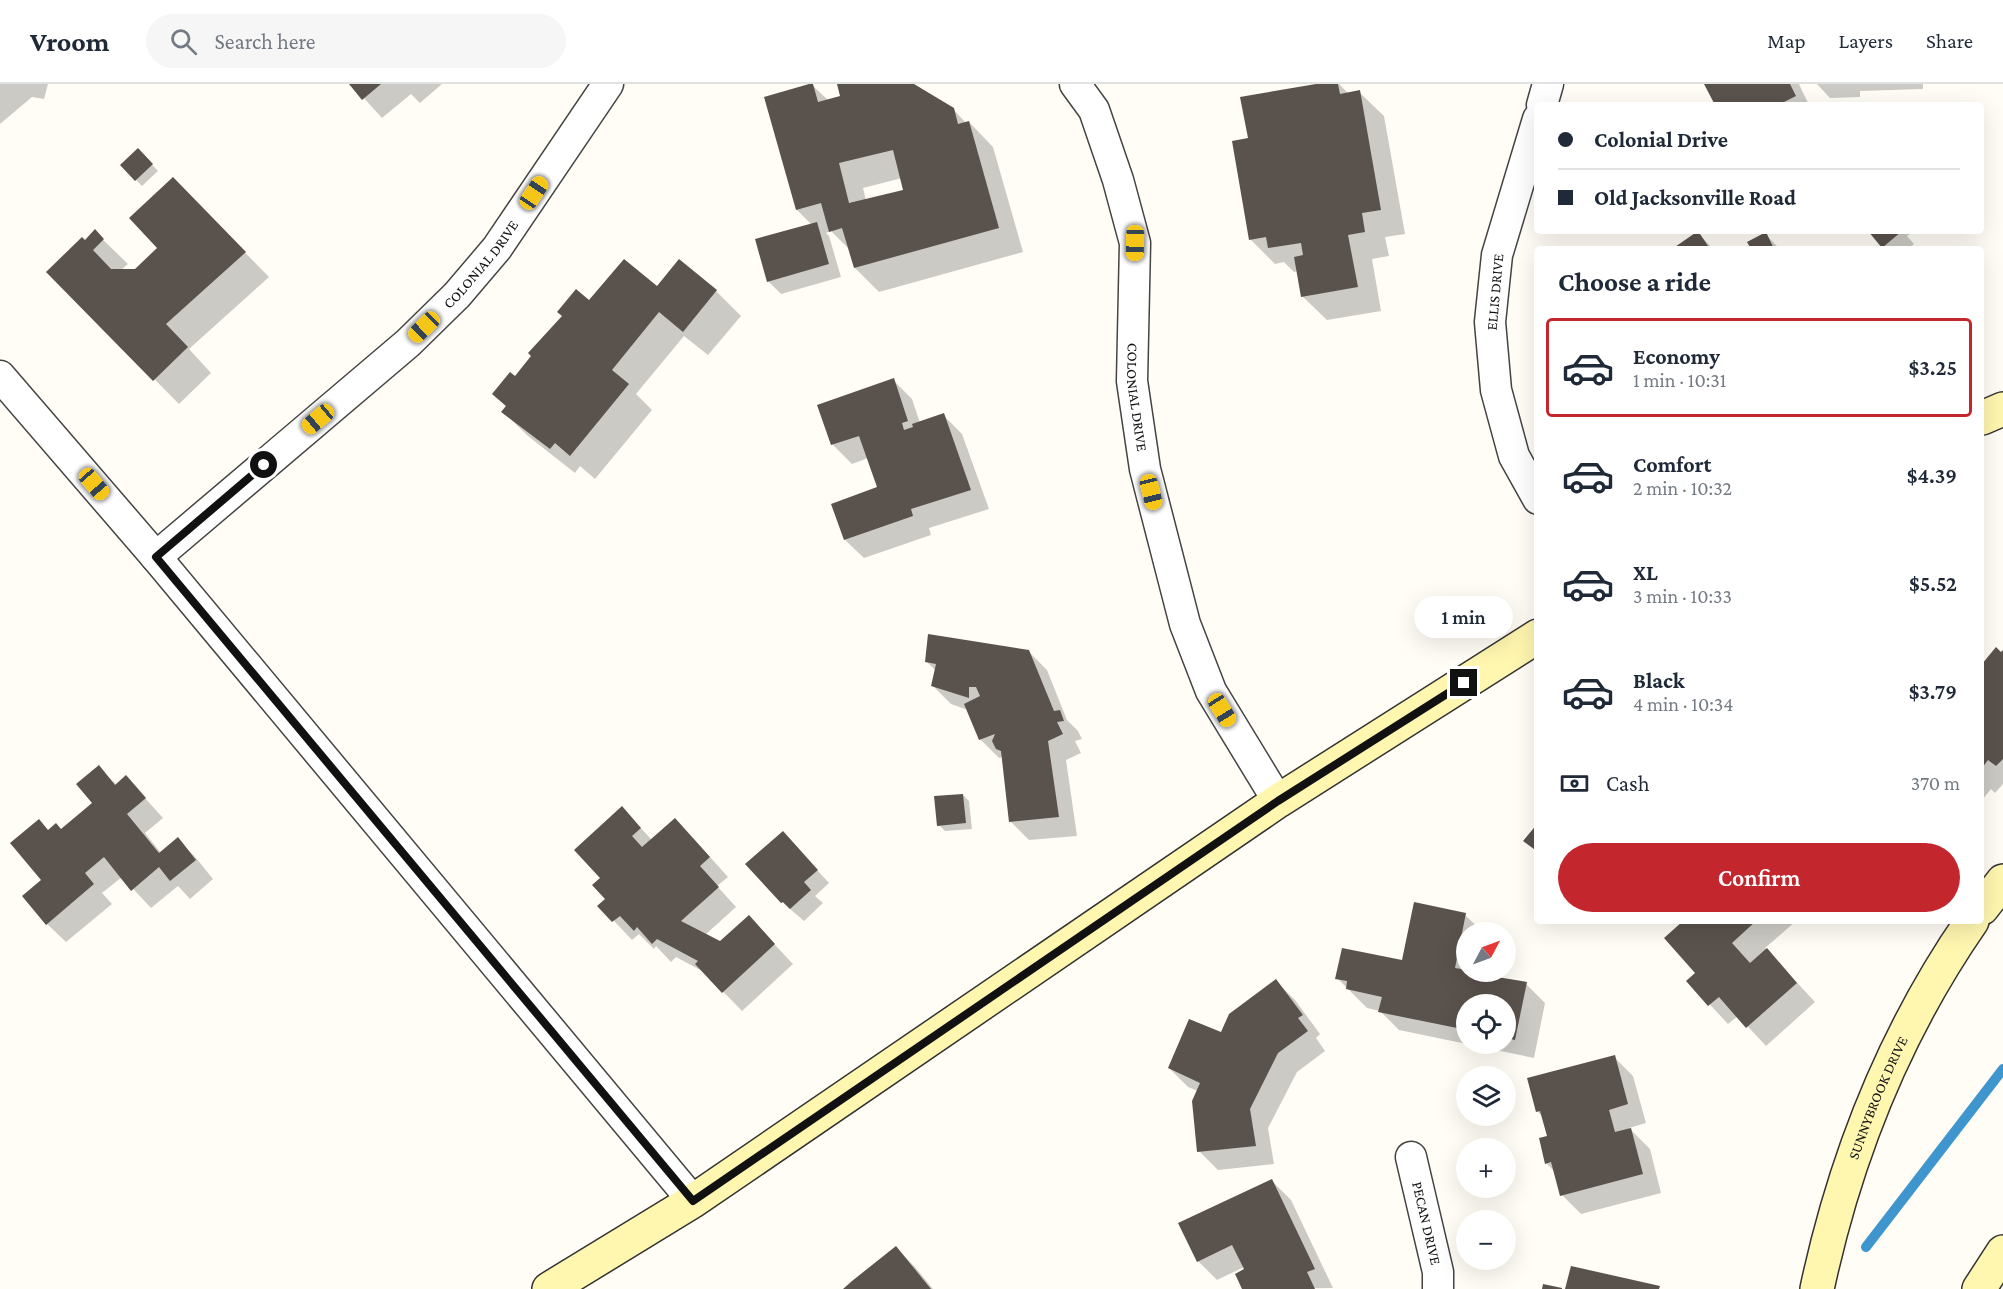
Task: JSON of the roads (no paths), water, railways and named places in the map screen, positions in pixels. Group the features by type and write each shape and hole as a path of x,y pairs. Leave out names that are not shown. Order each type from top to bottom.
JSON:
{"main road":[{"path":"1984,417 2003,409"},
{"path":"549,1289 693,1201 1278,801 1534,639"},
{"name":"SUNNYBROOK DRIVE","path":"1984,904 2003,881"},
{"name":"SUNNYBROOK DRIVE","path":"1817,1289 1848,1172 1872,1106 1898,1047 1932,984 1969,924"},
{"path":"1979,1289 2003,1252"}],"street":[{"name":"COLONIAL DRIVE","path":"156,557 408,343 457,295 497,248 608,84"},
{"name":"COLONIAL DRIVE","path":"1075,84 1094,110 1118,180 1135,243 1132,381 1145,469 1185,624 1211,691 1278,801"},
{"path":"1543,102 1548,84"},
{"name":"ELLIS DRIVE","path":"1534,132 1497,255 1490,322 1496,390 1514,456 1534,492"},
{"path":"0,376 156,557 693,1201"},
{"name":"PECAN DRIVE","path":"1411,1157 1437,1272 1438,1289"}],"waterway":[{"path":"1866,1247 2003,1069"}]}
